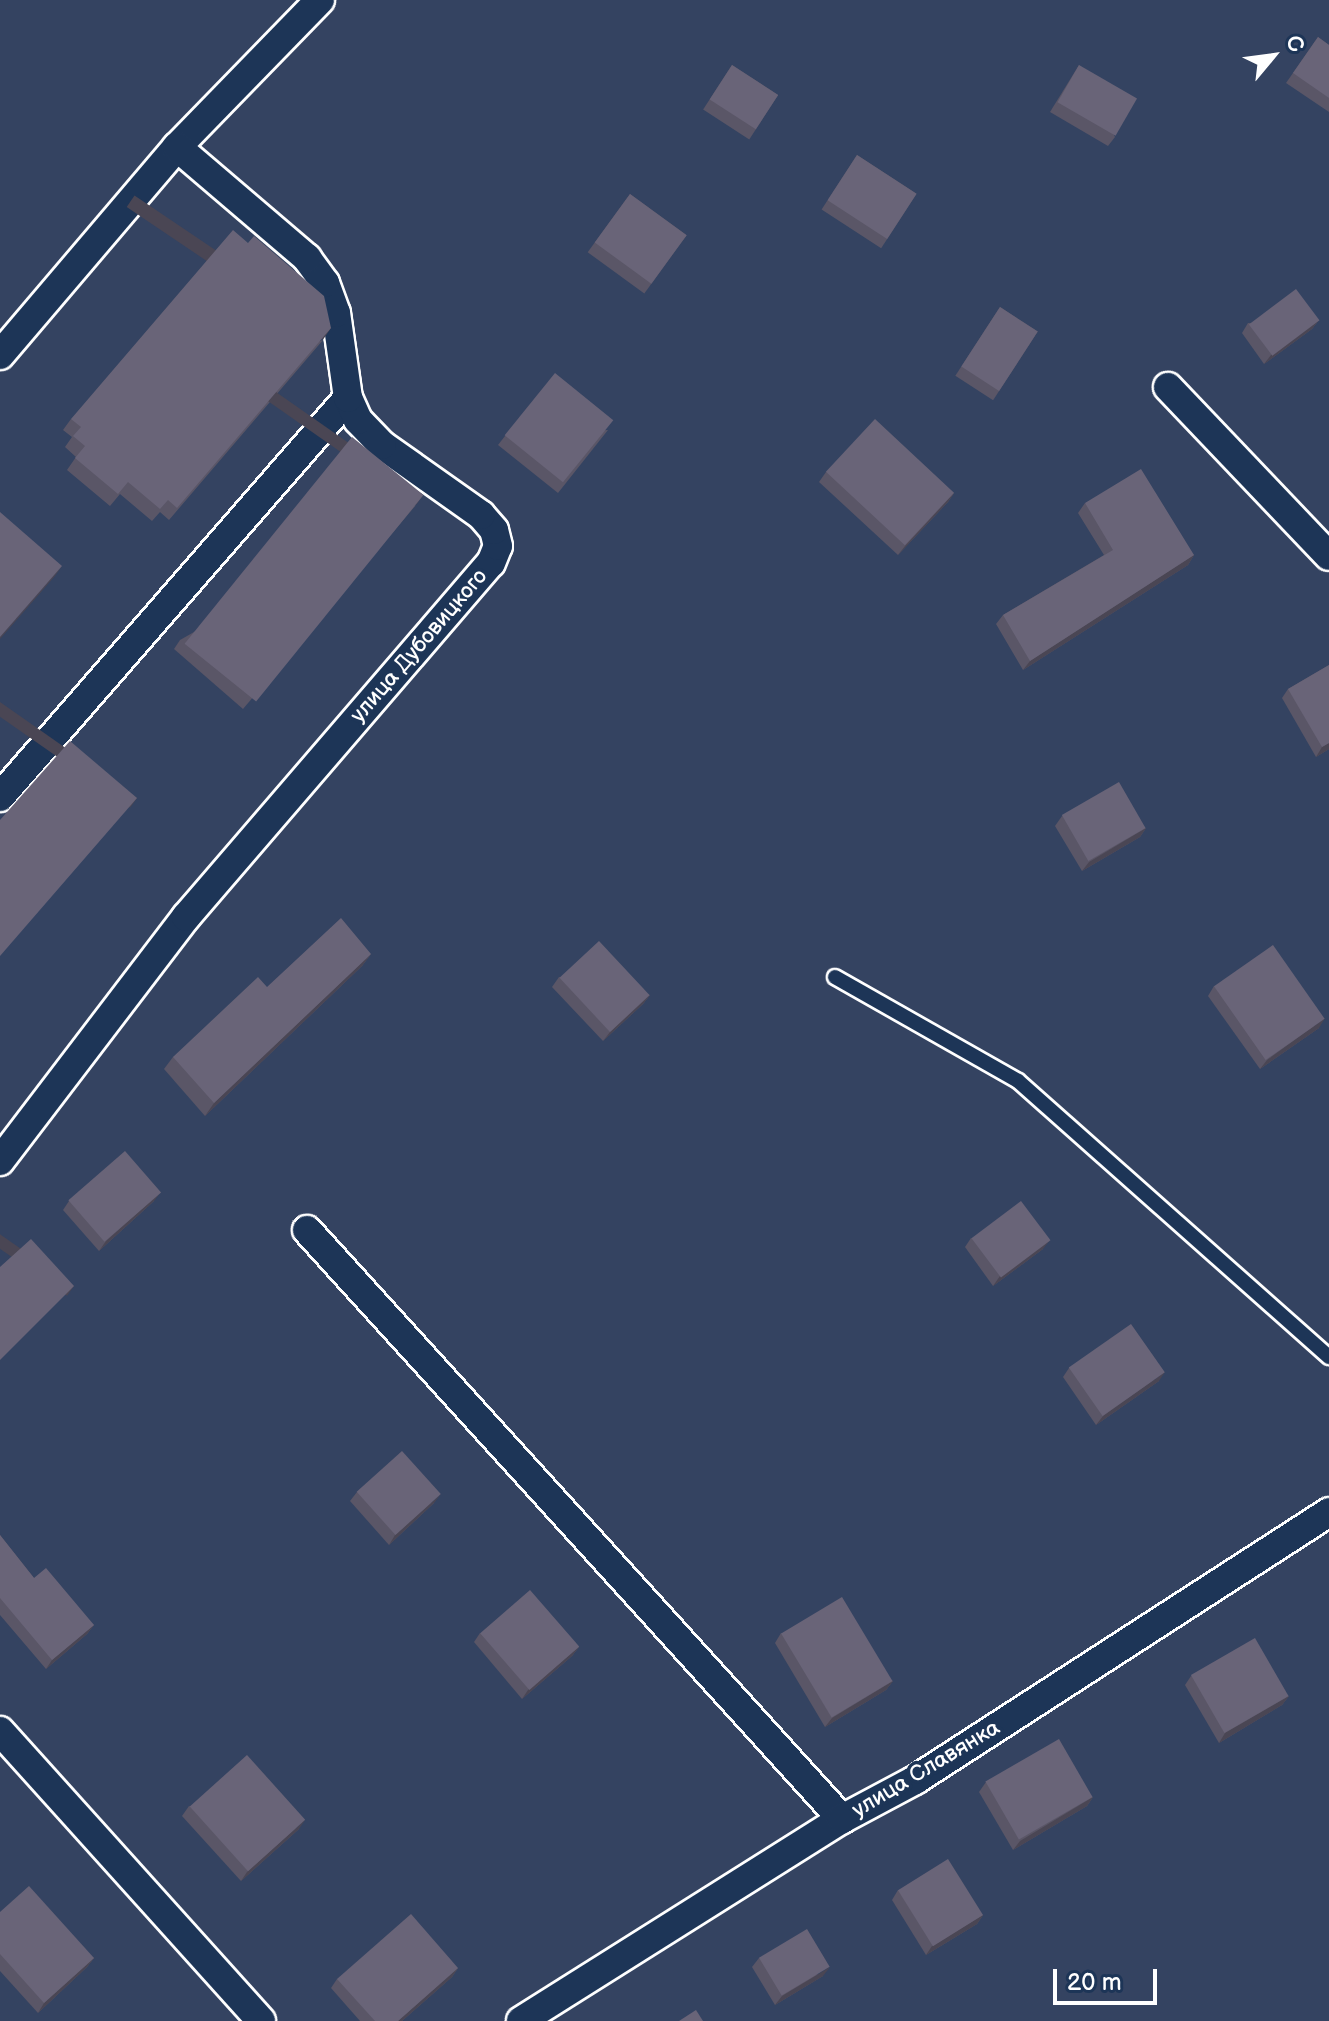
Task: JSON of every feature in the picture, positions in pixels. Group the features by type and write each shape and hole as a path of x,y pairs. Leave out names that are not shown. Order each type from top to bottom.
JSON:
{"street":[{"path":"0,355 177,147 320,0"},
{"name":"улица Дубовицкого","path":"0,1161 186,917 491,563 498,546 494,530 481,515 382,445 358,420 348,398 336,313 325,283 307,258 177,147"},
{"path":"1168,387 1329,556"},
{"path":"0,797 348,398"},
{"path":"307,1230 842,1819"},
{"name":"улица Славянка","path":"521,2021 842,1819 915,1780 1329,1512"},
{"path":"0,1731 261,2021"}],"lane":[{"path":"835,977 1018,1081 1329,1357"}],"building":[{"path":"1318,37 1329,45 1329,98 1293,73"},
{"path":"732,65 778,95 756,129 710,99"},
{"path":"1079,65 1137,98 1116,136 1058,102"},
{"path":"857,155 917,194 887,239 828,200"},
{"path":"630,194 687,235 651,284 595,243"},
{"path":"233,230 248,243 254,236 324,296 331,328 177,508 168,500 160,509 128,482 118,494 75,458 85,446 73,436 81,427 71,419"},
{"path":"1296,289 1319,320 1272,356 1249,325"},
{"path":"1000,307 1038,332 999,391 961,367"},
{"path":"555,373 613,420 563,482 505,435"},
{"path":"875,419 954,493 905,545 826,472"},
{"path":"352,437 423,495 256,702 185,644"},
{"path":"1141,469 1194,555 1030,661 1003,615 1113,550 1085,503"},
{"path":"0,512 62,566 0,637"},
{"path":"1329,665 1329,743 1322,747 1288,689"},
{"path":"70,741 137,798 0,956 0,820"},
{"path":"1119,782 1146,828 1088,861 1062,815"},
{"path":"341,918 371,954 214,1103 173,1057 258,977 267,987"},
{"path":"599,941 649,995 610,1032 560,978"},
{"path":"1273,945 1325,1019 1266,1060 1214,986"},
{"path":"125,1151 161,1193 104,1242 68,1200"},
{"path":"1021,1201 1050,1240 1001,1277 971,1238"},
{"path":"31,1239 74,1286 0,1360 0,1267"},
{"path":"1131,1324 1165,1372 1103,1416 1069,1368"},
{"path":"402,1451 441,1494 395,1535 357,1492"},
{"path":"0,1535 34,1578 46,1568 94,1625 52,1660 0,1598"},
{"path":"530,1590 579,1647 529,1690 480,1633"},
{"path":"842,1597 892,1681 832,1718 781,1634"},
{"path":"1255,1638 1288,1696 1224,1733 1191,1675"},
{"path":"1059,1739 1092,1797 1019,1840 985,1782"},
{"path":"247,1755 305,1820 248,1871 190,1807"},
{"path":"948,1859 983,1915 933,1946 898,1890"},
{"path":"29,1886 94,1958 44,2003 0,1954 0,1912"},
{"path":"411,1914 458,1968 398,2021 375,2021 337,1979"},
{"path":"807,1929 830,1967 782,1996 759,1958"},
{"path":"696,2010 703,2021 679,2021"}]}
